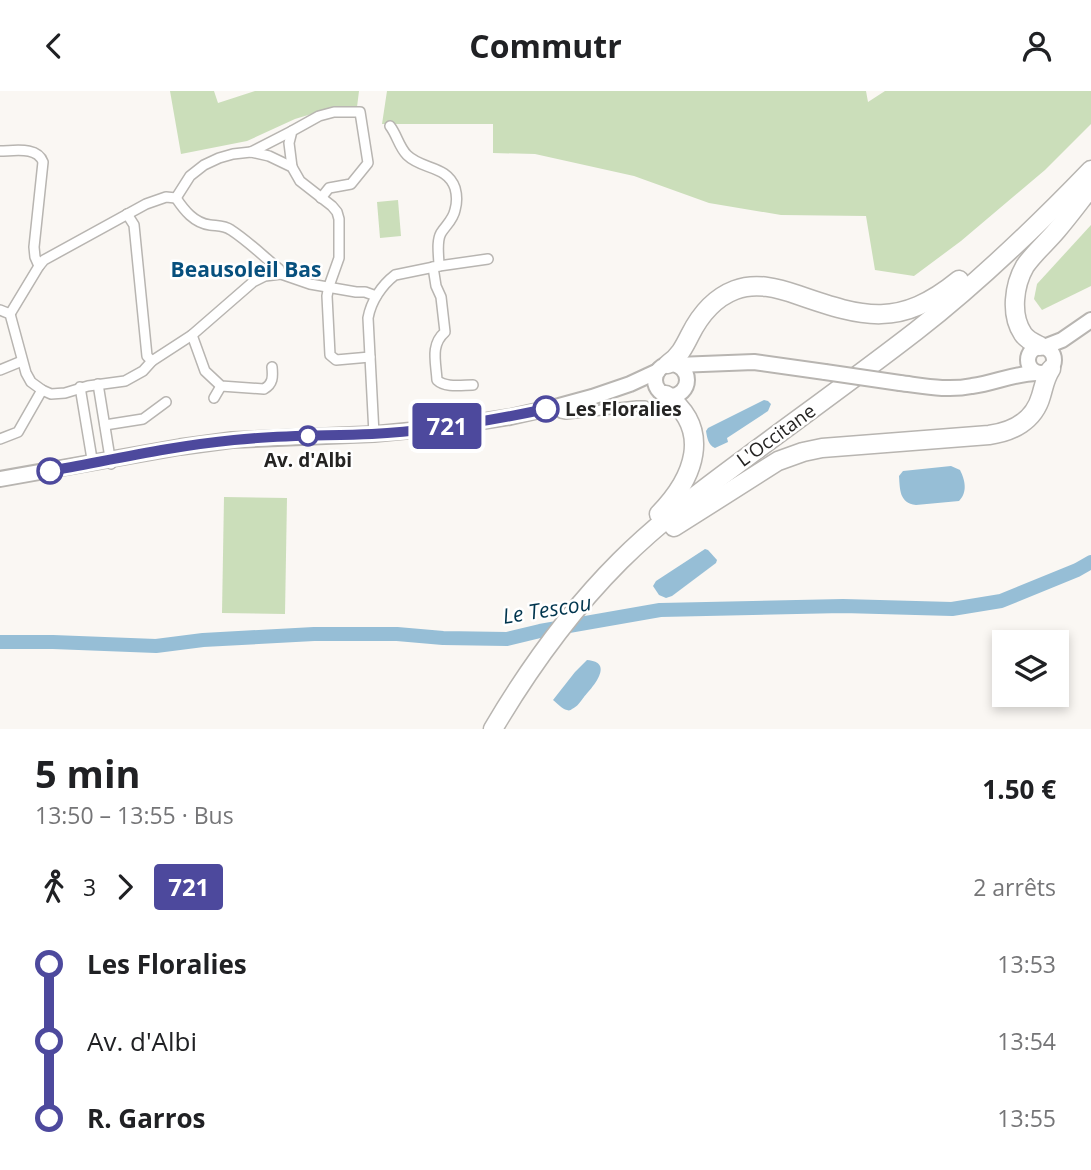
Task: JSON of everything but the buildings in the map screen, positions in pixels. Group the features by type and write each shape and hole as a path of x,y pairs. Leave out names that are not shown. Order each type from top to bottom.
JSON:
{"highway":[{"path":"667,367 681,351 707,309 719,298 741,288 778,288 855,313 892,314 926,303 954,284 1091,170"},
{"name":"L'Occitane","path":"493,729 510,700 622,559 667,518 942,310 1020,241 1091,170"},
{"path":"1037,350 1018,323 1015,312 1019,279 1031,258 1091,186"},
{"name":"L'Occitane","path":"592,596 729,483 948,319 1028,249 1091,186"},
{"path":"674,527 769,466 803,452 989,436 1014,429 1025,421 1038,405 1048,368"},
{"path":"592,596 635,538 676,496 690,471 694,450 690,426 680,407 663,393"},
{"name":"L'Occitane","path":"505,729 554,646"}],"main road":[{"path":"0,479 111,463 180,447 232,440 374,434 510,417 559,406 630,384 667,367 754,362 952,389 975,386 1048,368 1064,345 1091,320"},
{"path":"995,381 1037,350 1079,330"},
{"path":"1037,350 1051,351 1048,368"},
{"path":"1037,350 1030,367 1048,368"},
{"path":"630,384 641,384 670,395 680,393 696,372 711,363"},
{"path":"667,367 685,373 686,385"},
{"path":"663,393 655,382 667,367"}],"street":[{"path":"251,152 319,116 365,113 368,163 351,184 329,187 321,198"},
{"path":"390,126 406,154 416,162 445,173 454,185 457,204 438,241 436,285 445,332 435,347 437,380 445,384 473,385"},
{"path":"292,131 289,143 292,167 300,181 332,206 339,219 340,258 327,296 330,355 336,360 370,357"},
{"path":"0,151 34,152 41,156 43,162 34,247 39,266"},
{"path":"176,198 190,176 204,165 233,154 251,152 269,156 292,167"},
{"path":"281,274 279,269 226,227 200,222 184,209 176,198 166,197 146,204 44,260 10,314 26,373 31,382 51,394 125,381 192,335 259,278 281,274 310,284 376,296"},
{"path":"127,215 134,225 147,356 152,361"},
{"path":"374,434 368,318 376,296 396,275 488,258"},
{"path":"259,278 258,273 268,261"},
{"path":"0,310 10,314"},
{"path":"192,335 205,371 221,386 264,389 272,382 272,367"},
{"path":"0,370 22,361"},
{"path":"98,384 111,463"},
{"path":"214,398 221,386"},
{"path":"80,387 93,466"},
{"path":"0,439 18,432 42,390"},
{"path":"105,425 143,419 166,402"},
{"path":"559,406 561,413 566,414 637,405 645,406 651,412"}],"green space":[{"path":"170,91 214,91 218,103 255,91 359,91 357,107 328,109 295,119 247,141 181,154"},
{"path":"387,91 866,91 868,102 885,91 1091,91 1091,124 1045,170 961,241 914,276 875,270 866,216 781,215 709,203 634,176 535,154 493,153 493,124 382,124"},
{"path":"398,200 401,236 380,238 377,202"},
{"path":"1091,225 1091,286 1042,310 1034,299 1037,284"},
{"path":"224,497 287,498 285,614 222,613"}],"water":[{"path":"764,400 771,404 768,411 727,438 728,442 715,448 711,445 706,431 708,428"},
{"path":"951,466 960,470 964,482 964,494 959,501 916,505 903,498 899,476 903,471"},
{"path":"705,549 717,560 716,563 672,596 666,598 659,595 653,586 656,581"},
{"path":"587,660 600,665 599,675 577,705 570,710 565,709 553,700"}],"waterway":[{"name":"Le Tescou","path":"0,642 156,646 203,640 314,634 397,634 507,639 660,610 843,606 952,609 1001,601 1091,562"}],"bus line":[{"name":"721","path":"50,471 232,440 374,434 446,427 546,409"}],"place":[{"name":"Les Floralies","path":"546,409"},
{"name":"Av. d'Albi","path":"308,436"}],"district":[{"name":"Beausoleil Bas","path":"246,269"}]}
